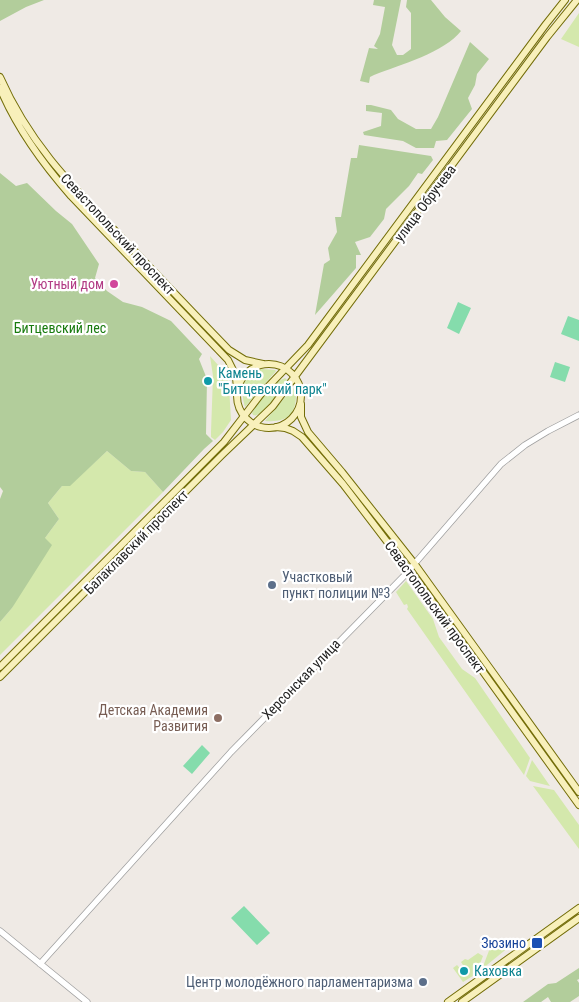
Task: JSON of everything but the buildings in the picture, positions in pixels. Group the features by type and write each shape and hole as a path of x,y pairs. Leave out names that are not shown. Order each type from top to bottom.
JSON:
{"main road":[{"name":"улица Обручева","path":"261,394 297,358 318,333 565,0"},
{"name":"улица Обручева","path":"273,406 547,37 577,0"},
{"name":"Севастопольский проспект","path":"0,77 15,108 36,142 76,191 230,350 245,360 285,368"},
{"name":"Севастопольский проспект","path":"0,88 8,109 50,172 228,360 236,376 239,405 244,417"},
{"path":"237,391 241,380 248,371 263,364"},
{"path":"285,368 296,377"},
{"name":"Севастопольский проспект","path":"296,377 302,392 301,418 308,432 414,563 579,792"},
{"name":"Балаклавский проспект","path":"0,667 224,442 261,394"},
{"path":"276,427 291,421 301,404"},
{"name":"Балаклавский проспект","path":"0,677 273,406"},
{"path":"244,417 255,424"},
{"name":"Севастопольский проспект","path":"255,424 294,431 310,446 343,484 409,570 579,805"},
{"path":"448,1002 579,908"},
{"path":"462,1002 579,918"}],"street":[{"name":"Херсонская улица","path":"40,964 231,752 409,570 484,482 524,445 579,416"},
{"path":"0,931 88,1002"}],"green space":[{"path":"0,0 44,0 0,21"},
{"path":"374,0 401,0 392,45 397,55 403,55 411,49 411,13 406,7 407,0 431,0 445,17 461,31 454,39 433,52 374,75 370,77 369,83 360,81 369,48 378,49 374,46 380,34 385,7 373,5"},
{"path":"579,13 579,47 561,39"},
{"path":"470,42 489,59 477,74 475,85 468,98 472,109 447,140 436,141 434,148 416,148 403,141 364,135 363,132 381,126 382,113 366,111 366,105 391,110 398,119 416,129 431,129"},
{"path":"359,145 431,156 433,160 422,174 418,173 409,186 386,209 384,219 370,237 355,242 361,255 356,255 356,268 315,315 324,264 330,260 328,248 337,232 335,217 341,217 351,158 357,158"},
{"name":"Битцевский лес","path":"0,173 16,186 27,183 72,224 99,264 95,278 107,291 123,302 142,307 171,321 202,354 199,359 207,379 206,434 213,441 163,492 145,472 131,471 107,451 70,486 62,486 48,503 59,519 45,538 52,545 12,608 0,622 0,499 3,491 0,487"},
{"path":"458,302 471,308 459,334 447,328"},
{"path":"568,316 579,320 579,341 561,334"},
{"path":"210,356 227,375 229,386 231,420 215,440 211,437 213,376"},
{"path":"555,362 570,367 565,382 550,377"},
{"path":"262,369 276,371 245,407 243,401 244,383 250,374"},
{"path":"285,378 287,380 286,383 274,400 260,413 253,415 252,413 266,392"},
{"path":"293,388 296,391 296,399 295,406 290,415 280,420 265,421"},
{"path":"107,451 131,471 145,472 163,492 0,655 0,622 12,608 45,538 59,519 48,503 62,486 70,485"},
{"path":"406,581 433,619 439,637 462,669 475,678 530,758 524,775 407,609 407,604 404,605 396,592"},
{"path":"202,745 210,753 192,774 183,766"},
{"path":"532,760 550,786 530,781 526,776"},
{"path":"533,786 554,790 579,825 579,849"},
{"path":"244,906 270,933 257,945 231,918"},
{"path":"504,939 509,947 482,969 490,948"},
{"path":"478,953 483,956 476,974 463,982 453,968 457,965 464,973 467,971 461,962 465,959 468,960"},
{"path":"579,968 579,979 577,980 579,983 579,996 570,1002 551,1002 548,997 541,1002 523,1002 548,984 556,983"}],"place":[{"name":"Уютный дом","path":"114,284"},
{"name":"Камень \"Битцевский парк\"","path":"208,381"},
{"name":"Участковый пункт полиции №3","path":"272,585"},
{"name":"Детская Академия Развития","path":"218,718"},
{"name":"Зюзино","path":"537,943"},
{"name":"Каховка","path":"464,971"},
{"name":"Центр молодёжного парламентаризма","path":"423,982"}]}
